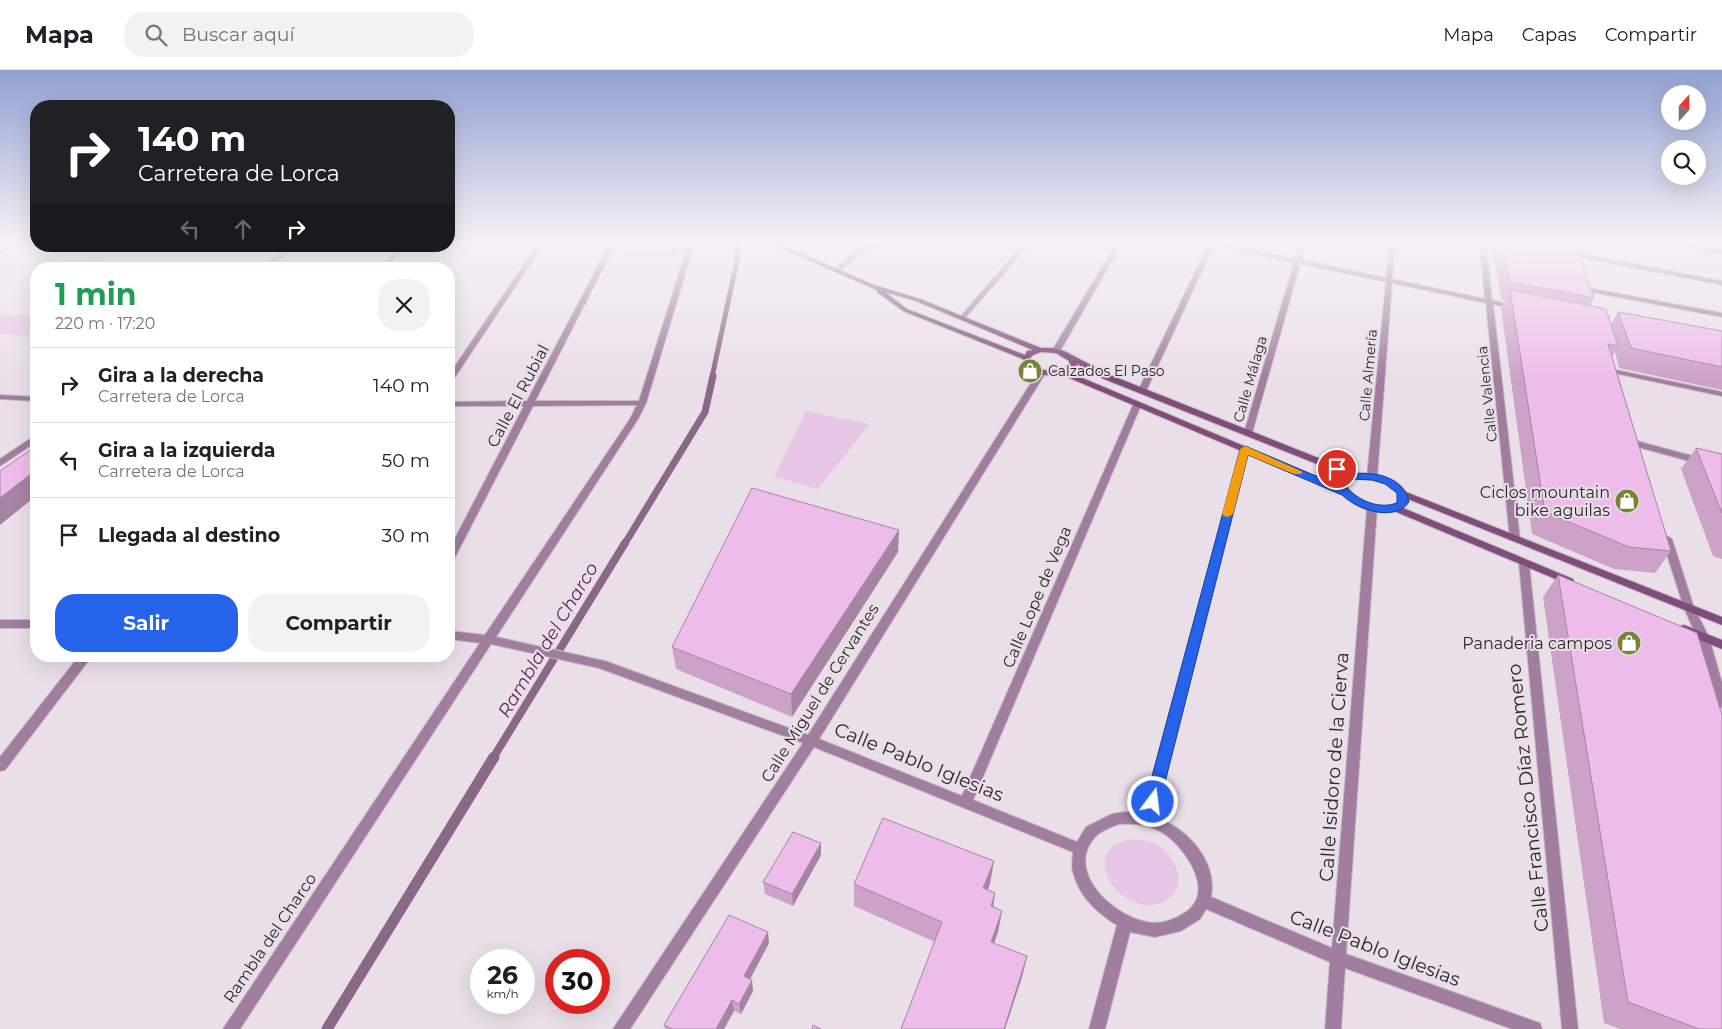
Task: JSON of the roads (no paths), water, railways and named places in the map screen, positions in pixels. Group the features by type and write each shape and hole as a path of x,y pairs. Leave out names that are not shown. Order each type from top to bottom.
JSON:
{"main road":[{"path":"877,290 905,310 1026,358"},
{"path":"884,290 963,317 1040,350 1056,351 1067,355 1107,376 1355,476 1372,477 1394,485 1403,494 1722,621"},
{"path":"1026,358 1030,353 1040,350"},
{"path":"1026,358 1028,365 1042,372 1062,372 1346,492 1357,502 1372,508 1395,508 1578,585"},
{"path":"1062,372 1073,366 1072,359"},
{"path":"1346,492 1343,485 1345,481 1355,476"},
{"path":"1395,508 1404,502 1403,494"},
{"path":"1676,626 1722,645"}],"street":[{"path":"455,371 510,290"},
{"name":"Calle El Rubial","path":"455,548 590,290"},
{"name":"Rambla del Charco","path":"230,1029 634,419 642,403 677,290"},
{"path":"963,317 987,290"},
{"path":"1056,351 1092,290"},
{"path":"1142,389 1190,290"},
{"name":"Calle Málaga","path":"1248,433 1289,290"},
{"name":"Calle Almería","path":"1372,477 1388,290"},
{"path":"1428,290 1525,309"},
{"name":"Calle Valencia","path":"1488,290 1515,540"},
{"path":"1588,290 1722,315"},
{"path":"1617,380 1612,367 1722,394"},
{"name":"Calle Miguel de Cervantes","path":"621,1029 811,741 1042,372"},
{"path":"0,397 30,399"},
{"path":"455,404 642,403"},
{"name":"Calle Lope de Vega","path":"966,802 1137,404"},
{"path":"1640,454 1636,440 1722,467"},
{"path":"0,463 30,442"},
{"path":"1148,820 1245,449"},
{"name":"Calle Isidoro de la Cierva","path":"1333,1029 1372,508"},
{"path":"1663,528 1689,608 1703,637 1722,703"},
{"name":"Calle Francisco Díaz Romero","path":"1524,563 1570,1029"},
{"path":"0,624 30,624"},
{"name":"Calle Pablo Iglesias","path":"455,636 490,639 601,664 811,741 1080,849"},
{"path":"0,766 81,662"},
{"path":"1127,817 1148,820 1169,830 1186,844 1193,852 1204,875 1205,890 1203,900 1194,916 1177,926 1156,930 1144,929 1125,923 1101,908 1086,890 1079,871 1080,849 1086,836 1104,822 1127,817"},
{"name":"Calle Pablo Iglesias","path":"1203,900 1338,958 1534,1029"},
{"path":"1097,1029 1125,923"}],"waterway":[{"name":"Rambla del Charco","path":"712,377 731,290"},
{"name":"Rambla del Charco","path":"624,545 705,412 713,376"},
{"name":"Rambla del Charco","path":"493,758 625,543"},
{"name":"Rambla del Charco","path":"327,1029 494,757"}],"place":[{"name":"Calzados El Paso","path":"1030,371"},
{"name":"Ciclos mountain bike aguilas","path":"1627,501"},
{"name":"Panaderia campos","path":"1629,643"}]}
